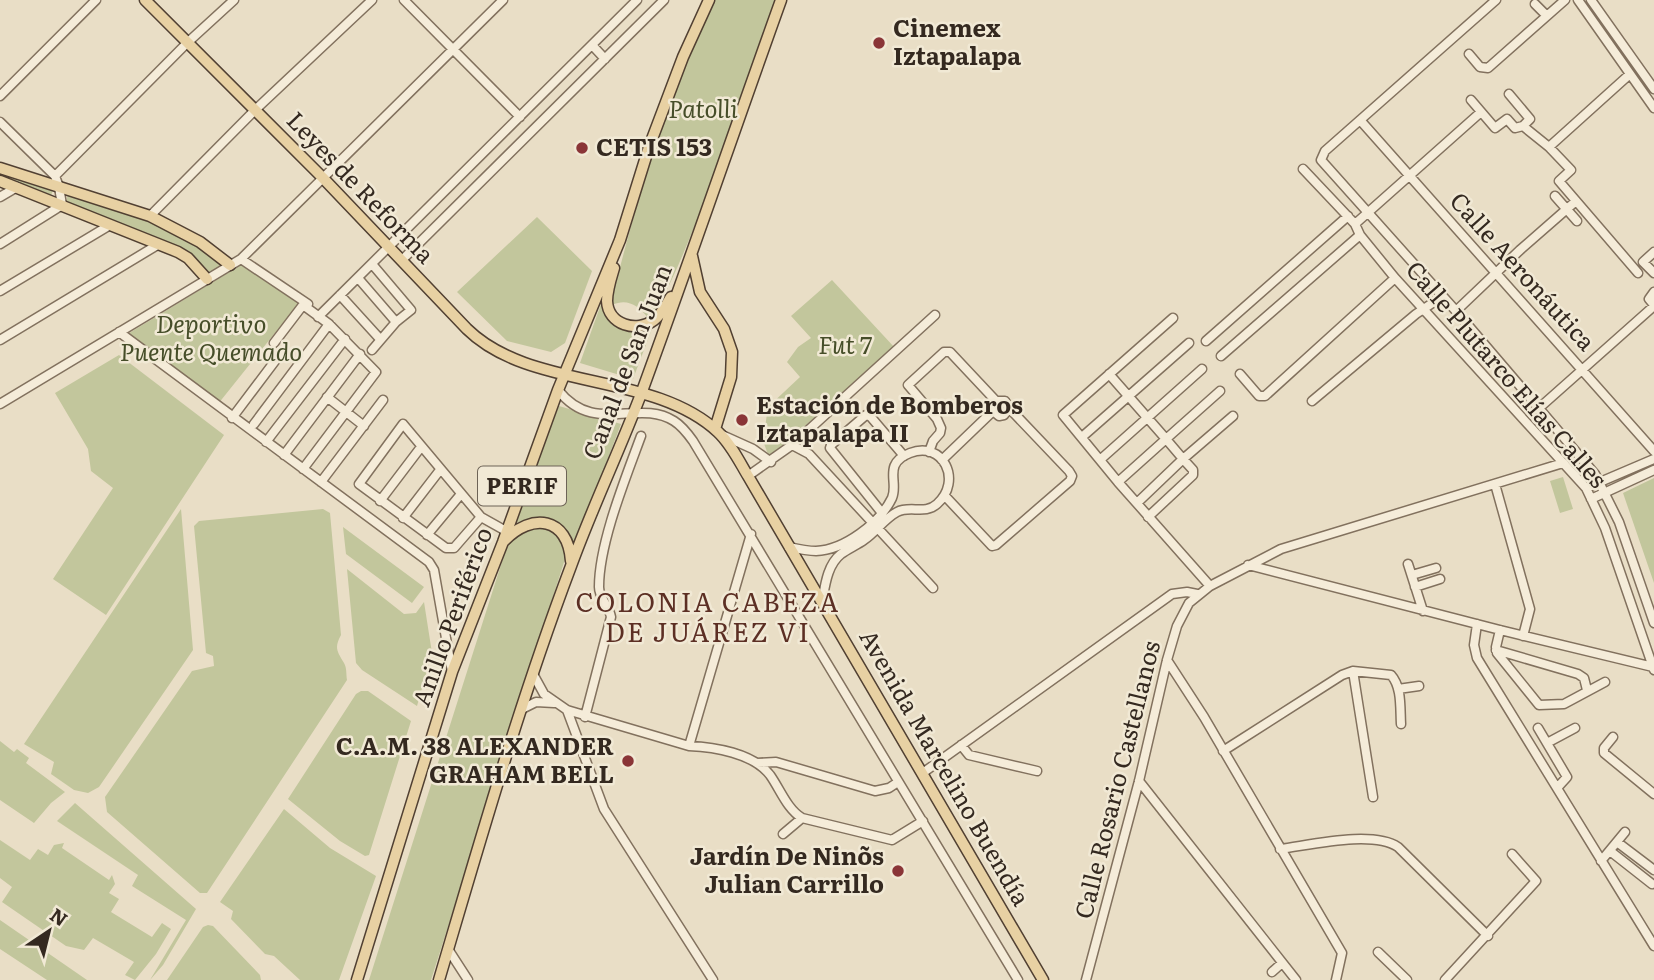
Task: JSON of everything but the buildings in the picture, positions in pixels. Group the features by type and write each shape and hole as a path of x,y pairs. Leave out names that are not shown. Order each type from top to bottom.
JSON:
{"main road":[{"name":"Leyes de Reforma","path":"145,0 322,177 467,329 490,348 517,361 565,373"},
{"name":"Anillo Periférico","path":"356,980 452,672 558,390 620,240 649,147 683,57 709,0"},
{"name":"Canal de San Juan","path":"439,980 533,674 571,565 641,394 781,0"},
{"path":"0,168 150,216 200,242 230,265"},
{"path":"0,181 159,244 188,258 207,279"},
{"path":"620,240 607,302 613,318 628,326 646,325 658,317 690,260"},
{"path":"690,260 700,292 724,329 732,352 731,377 718,432"},
{"name":"Avenida Marcelino Buendía","path":"565,373 641,394 687,411 718,432 748,476 1043,980"},
{"path":"503,542 525,524 548,524 566,540 571,565"}],"street":[{"path":"0,96 96,0"},
{"path":"55,176 187,43 234,0"},
{"path":"150,216 255,110 372,0"},
{"path":"404,0 520,117"},
{"path":"0,404 241,260 503,0"},
{"path":"319,315 637,0"},
{"path":"402,260 664,0"},
{"path":"1360,120 1496,0"},
{"path":"1469,54 1480,67 1488,68 1564,0"},
{"path":"1578,0 1654,108"},
{"path":"1591,0 1654,89"},
{"path":"1535,4 1546,15"},
{"path":"592,45 605,59"},
{"path":"1549,147 1630,74"},
{"path":"1471,100 1496,128 1507,118 1515,128 1522,126 1530,119 1509,94"},
{"path":"1355,224 1481,112"},
{"name":"Calle Plutarco Elías Calles","path":"1360,120 1321,157 1324,163 1443,296 1595,474 1619,522 1654,623"},
{"name":"Calle Aeronáutica","path":"1360,120 1654,451"},
{"path":"0,122 55,176 62,205 0,244"},
{"path":"1522,126 1549,147 1571,170 1559,181 1639,273"},
{"name":"Calle Plutarco Elías Calles","path":"1303,169 1355,224 1360,235 1395,278 1586,488 1605,528 1653,668"},
{"path":"0,197 17,187"},
{"path":"1555,196 1577,221"},
{"path":"1456,311 1576,201"},
{"path":"1206,341 1348,216"},
{"path":"0,291 110,225"},
{"path":"1221,356 1360,235"},
{"path":"0,340 159,244"},
{"path":"1654,252 1643,262 1654,273"},
{"path":"241,260 319,315 376,372 303,469"},
{"path":"372,264 411,310 396,322 372,350"},
{"path":"358,278 396,322"},
{"path":"1240,374 1259,396 1265,396 1395,278"},
{"path":"1538,409 1654,306 1649,297 1654,292"},
{"path":"340,295 380,339"},
{"path":"1312,401 1443,296"},
{"path":"274,343 303,305 319,315"},
{"path":"748,476 792,445 935,315"},
{"path":"1173,318 1063,415 1210,586"},
{"path":"254,424 329,324"},
{"path":"119,332 433,566 452,672"},
{"path":"266,442 345,339"},
{"path":"1082,437 1189,343"},
{"path":"929,452 942,428 909,387 910,382 947,350 999,416 1011,412"},
{"path":"232,418 281,353"},
{"path":"284,455 360,354"},
{"path":"1101,459 1202,369"},
{"path":"1109,374 1194,471 1193,475 1148,517"},
{"name":"Avenida Marcelino Buendía","path":"558,390 571,404 579,408 610,416 664,416 684,429 751,534 1018,980"},
{"path":"1118,482 1220,391"},
{"path":"327,397 364,426"},
{"path":"321,482 383,400"},
{"path":"942,460 993,407 1005,401 1011,412 1072,476 1070,481 992,546 945,496"},
{"path":"882,513 830,448 831,445 866,415 870,416 904,456"},
{"path":"1137,503 1233,416"},
{"path":"481,517 451,549 446,548 359,484 402,424 481,517 506,531"},
{"path":"718,432 753,449 771,462"},
{"path":"585,717 611,617 599,588 602,561 617,502 640,436"},
{"path":"792,445 809,454 933,588"},
{"path":"380,501 421,447"},
{"path":"789,547 818,551 829,548 854,538 875,525 897,512 933,507 950,488 950,475 942,460 929,452 918,451 904,456 892,472 894,494 875,525 832,563 822,603"},
{"path":"1586,488 1654,459"},
{"path":"923,772 1172,594 1197,594 1248,565 1311,538 1563,463"},
{"path":"403,518 440,470"},
{"path":"1591,499 1654,470"},
{"path":"1495,484 1530,609 1523,636"},
{"path":"427,535 461,494"},
{"path":"689,747 751,534"},
{"path":"1408,564 1423,611"},
{"path":"1248,565 1653,668"},
{"path":"1412,575 1436,568"},
{"path":"1415,587 1440,579"},
{"name":"Calle Rosario Castellanos","path":"1086,980 1139,781 1167,660 1182,613 1197,594"},
{"path":"1477,624 1474,645 1477,658 1653,940"},
{"path":"1500,630 1496,650 1539,705 1564,704 1605,682"},
{"path":"1496,650 1578,674 1584,678 1587,690"},
{"path":"1167,660 1342,953 1336,980"},
{"path":"1223,751 1353,671 1391,675 1396,680 1401,724"},
{"path":"1353,671 1373,797"},
{"path":"533,674 540,689 554,703 585,717 689,747 705,747 757,763 776,762 875,791 889,788 898,782"},
{"path":"1398,689 1419,686"},
{"path":"522,709 536,702 554,703"},
{"path":"567,710 604,809 713,980"},
{"path":"1538,728 1567,777 1557,788"},
{"path":"1547,743 1575,728"},
{"path":"1613,737 1604,752 1653,791"},
{"path":"961,746 969,755 1037,771"},
{"path":"757,763 768,772 795,814 802,818 892,840 923,821"},
{"path":"1139,781 1296,980"},
{"path":"783,834 802,818"},
{"path":"1601,860 1625,832"},
{"path":"1280,849 1360,839 1390,841 1488,936"},
{"path":"1617,842 1654,870"},
{"path":"1610,850 1652,884"},
{"path":"1446,980 1536,881 1512,855"},
{"path":"448,949 468,980"},
{"path":"1378,951 1407,980"},
{"path":"1272,972 1282,963"}],"green space":[{"name":"Patolli","path":"715,0 777,0 696,223 660,302 648,318 632,304 623,302 612,305 612,298 656,146 683,72"},
{"path":"0,169 53,190 50,198 0,179"},
{"path":"68,193 151,219 198,244 228,265 210,273 190,255 66,204"},
{"path":"537,217 592,271 565,343 551,352 507,341 457,292"},
{"name":"Deportivo Puente Quemado","path":"241,265 299,303 218,404 126,335"},
{"name":"Fut 7","path":"832,280 895,348 769,457 763,441 768,407 800,377 787,362 798,347 811,338 791,316"},
{"path":"601,304 610,320 621,328 653,326 633,379 580,363"},
{"path":"119,355 224,435 106,615 53,579 113,488 91,471 88,449 55,393"},
{"path":"559,406 621,424 574,548 563,529 550,520 533,519 512,524"},
{"path":"1563,477 1573,509 1560,513 1550,481"},
{"path":"1654,478 1654,583 1623,493"},
{"path":"181,509 193,650 99,787 88,793 74,790 51,774 54,762 24,744"},
{"path":"323,509 330,513 341,635 337,649 346,667 347,680 207,893 200,893 107,812 105,797 192,671 214,666 213,656 206,653 194,526 199,521"},
{"path":"343,527 424,587 412,603 346,554"},
{"path":"533,527 546,529 555,535 566,556 431,980 369,980 506,549 513,538"},
{"path":"347,569 404,614 416,613 424,602 432,653 417,706 362,670 356,663"},
{"path":"368,691 411,721 369,855 365,856 340,841 288,799 356,694"},
{"path":"0,741 14,752 17,749 29,758 26,763 65,792 51,803 34,823 0,800"},
{"path":"75,803 196,909 163,965 150,980 186,920 132,886 138,875 57,821"},
{"path":"284,809 330,848 376,876 339,980 300,980 274,956 265,954 231,919 233,911 220,902"},
{"path":"0,840 30,860 38,849 48,855 54,845 64,843 62,848 109,880 112,875 115,884 109,893 119,899 111,912 152,937 162,923 171,929 156,954 135,980 125,975 134,962 93,938 84,950 66,946 2,902 12,887 0,878"},
{"path":"0,920 87,980 47,980 0,949"},
{"path":"213,926 260,975 261,980 167,980 203,927"}],"place":[{"name":"Cinemex Iztapalapa","path":"879,43"},
{"name":"CETIS 153","path":"582,148"},
{"name":"Estación de Bomberos Iztapalapa II","path":"742,420"},
{"name":"C.A.M. 38 ALEXANDER GRAHAM BELL","path":"628,761"},
{"name":"Jardín De Ninõs Julian Carrillo","path":"898,871"}],"district":[{"name":"COLONIA CABEZA DE JUÁREZ VI","path":"708,618"}]}
